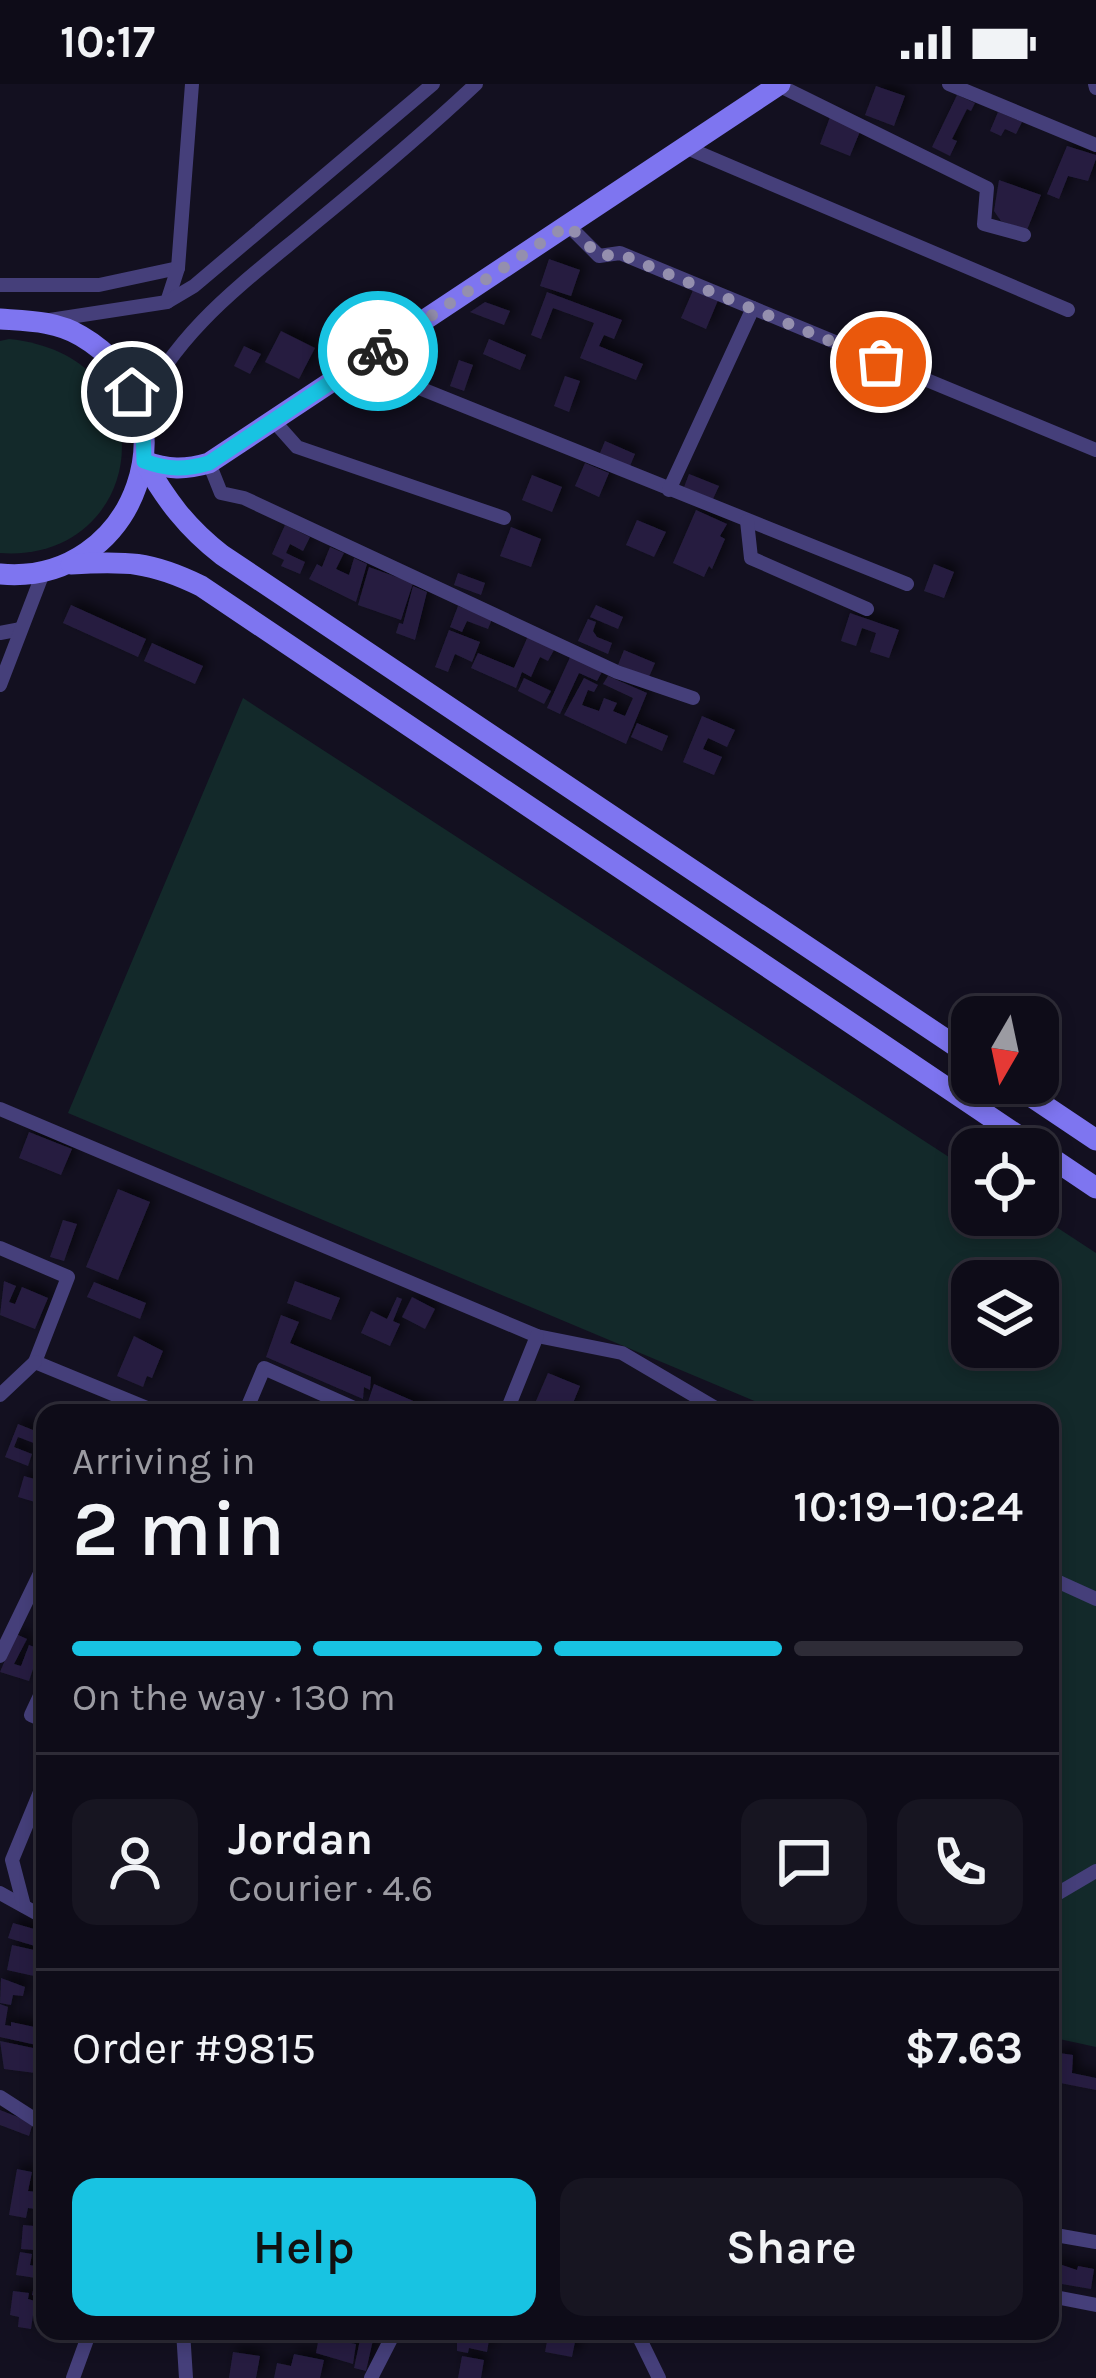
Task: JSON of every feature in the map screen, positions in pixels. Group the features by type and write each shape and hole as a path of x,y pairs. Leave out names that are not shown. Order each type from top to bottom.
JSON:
{"main road":[{"path":"144,461 164,469 209,463 779,85"},
{"path":"0,320 41,321 80,336 113,363 139,412 144,461 132,503 107,539 71,564"},
{"path":"144,461 167,502 191,531 222,555 951,1043"},
{"path":"1,575 120,561 162,566 201,586 1096,1188"},
{"path":"1042,1104 1096,1140"}],"street":[{"path":"167,302 178,268 192,84"},
{"path":"41,321 167,302 194,286 433,84"},
{"path":"139,412 175,348 206,314 476,84"},
{"path":"949,84 1096,145"},
{"path":"779,85 988,188 984,224 1024,235"},
{"path":"685,147 1068,310"},
{"path":"568,225 599,256 620,254 1096,450"},
{"path":"0,285 99,286 178,268"},
{"path":"669,490 753,308"},
{"path":"377,351 387,376 907,584"},
{"path":"273,420 297,447 504,518"},
{"path":"209,463 221,493 244,498 414,574 617,672 694,698"},
{"path":"746,521 751,558 867,609"},
{"path":"0,685 43,573"},
{"path":"0,633 21,629"},
{"path":"0,1108 538,1336 622,1353 709,1404"},
{"path":"0,1248 68,1277 35,1362 0,1395"},
{"path":"510,1404 538,1336"},
{"path":"35,1362 136,1404"},
{"path":"249,1404 264,1367 344,1404"},
{"path":"0,1656 36,1582"},
{"path":"1059,1582 1096,1599"},
{"path":"24,1906 12,1860 36,1802"},
{"path":"1059,1893 1096,1871"},
{"path":"0,1893 36,1913"},
{"path":"0,2097 36,2120"},
{"path":"1059,2236 1096,2242"},
{"path":"1059,2298 1096,2305"},
{"path":"73,2378 87,2340"},
{"path":"183,2340 186,2378"},
{"path":"371,2378 390,2340"},
{"path":"640,2340 659,2378"}],"green space":[{"path":"9,339 62,354 98,381 118,417 122,456 111,495 86,527 49,548 0,553 0,341"},
{"path":"243,698 951,1158 951,1236 1059,1236 1059,1229 1096,1253 1096,2047 1059,2039 1059,1404 762,1404 68,1113"}],"building":[{"path":"876,86 905,96 894,126 865,115"},
{"path":"957,95 975,103 952,139 957,141 950,156 932,147"},
{"path":"998,112 1022,122 1016,134 1005,129 1001,136 990,131"},
{"path":"830,117 861,129 850,156 820,144"},
{"path":"1067,146 1096,155 1096,159 1088,181 1068,176 1059,199 1047,194"},
{"path":"999,180 1041,195 1027,230 1001,221 994,211"},
{"path":"549,259 580,270 571,296 540,286"},
{"path":"694,288 719,298 706,329 681,318"},
{"path":"547,292 622,320 614,339 604,335 599,346 643,364 636,380 580,358 594,323 553,308 541,339 531,335"},
{"path":"485,302 510,311 504,325 470,312"},
{"path":"281,331 315,348 299,379 265,362"},
{"path":"489,339 526,355 520,370 483,354"},
{"path":"244,346 261,354 250,374 234,366"},
{"path":"459,360 473,365 464,391 450,386"},
{"path":"565,376 580,381 569,412 554,406"},
{"path":"605,441 635,454 630,466 600,453"},
{"path":"585,463 609,473 599,497 575,486"},
{"path":"689,474 719,486 713,499 684,487"},
{"path":"532,475 562,487 552,512 522,500"},
{"path":"696,510 727,524 712,569 709,566 704,577 673,563"},
{"path":"637,520 666,532 654,557 626,545"},
{"path":"285,525 310,537 303,551 290,544 286,553 305,562 300,574 281,566 284,560 272,554"},
{"path":"511,527 541,539 531,567 500,556"},
{"path":"330,547 344,553 336,569 349,575 354,558 367,564 356,602 309,579 317,564 322,567"},
{"path":"934,564 954,572 944,598 924,591"},
{"path":"369,567 413,583 401,620 358,605"},
{"path":"458,573 485,583 481,595 454,585"},
{"path":"413,586 427,592 415,640 396,633"},
{"path":"71,605 146,639 138,657 63,623"},
{"path":"596,605 623,617 618,629 590,617"},
{"path":"458,606 492,619 488,629 467,621 462,632 450,627"},
{"path":"850,613 899,630 889,658 870,652 876,633 862,628 856,646 841,641"},
{"path":"588,619 596,622 597,637 612,643 608,654 578,641"},
{"path":"449,630 480,642 472,662 455,654 448,672 435,667"},
{"path":"528,636 554,650 548,661 540,657 531,677 522,672 516,688 471,668 478,653 514,668"},
{"path":"152,643 203,666 195,684 144,661"},
{"path":"624,650 655,663 649,677 618,665"},
{"path":"571,655 603,670 597,681 579,673 560,714 547,708"},
{"path":"608,676 647,693 626,744 564,715 584,678 598,685 594,692 588,690 582,705 599,711 604,698 617,703 613,711 625,716 633,698 603,684"},
{"path":"524,678 551,691 544,704 518,691"},
{"path":"702,716 735,730 727,747 708,738 703,749 722,757 714,775 683,762"},
{"path":"637,723 668,736 662,751 631,737"},
{"path":"29,1132 72,1149 61,1175 19,1158"},
{"path":"118,1189 150,1202 118,1280 86,1267"},
{"path":"63,1220 77,1224 64,1261 50,1257"},
{"path":"4,1281 16,1286 9,1302 15,1304 22,1287 48,1298 35,1329 0,1315"},
{"path":"295,1281 340,1298 331,1320 287,1303"},
{"path":"94,1282 146,1303 140,1319 87,1297"},
{"path":"397,1297 402,1299 393,1321 400,1324 390,1346 361,1333 371,1311 387,1319"},
{"path":"412,1297 435,1309 425,1329 402,1317"},
{"path":"281,1315 299,1322 290,1343 371,1377 363,1399 266,1357"},
{"path":"134,1336 163,1351 143,1387 117,1376"},
{"path":"548,1373 580,1386 573,1404 535,1404"},
{"path":"374,1384 420,1404 372,1404 368,1402"},
{"path":"18,1424 36,1431 36,1444 18,1437 14,1447 32,1454 28,1466 5,1457"},
{"path":"24,1476 36,1479 36,1502 18,1497"},
{"path":"16,1634 27,1639 14,1664 21,1666 29,1645 36,1648 36,1670 29,1681 0,1672"},
{"path":"13,1923 36,1929 36,1946 8,1938"},
{"path":"12,1945 36,1950 36,1976 7,1970"},
{"path":"1,1978 25,1987 23,1996 13,1995 11,2005 0,2003"},
{"path":"0,2004 8,2007 5,2025 36,2027 36,2045 0,2037"},
{"path":"0,2041 36,2049 35,2073 4,2069"},
{"path":"1059,2053 1073,2055 1072,2073 1096,2078 1096,2090 1059,2083"},
{"path":"0,2110 33,2123 29,2136 0,2125"},
{"path":"17,2169 32,2172 28,2191 36,2192 36,2209 28,2208 26,2218 9,2215"},
{"path":"23,2225 36,2226 35,2250 21,2249"},
{"path":"20,2252 32,2254 30,2265 36,2266 36,2278 16,2275"},
{"path":"1059,2264 1094,2269 1091,2289 1059,2284"},
{"path":"13,2291 29,2293 28,2299 35,2301 31,2329 18,2327 19,2317 10,2315"},
{"path":"318,2340 356,2344 353,2364 316,2353"},
{"path":"360,2340 373,2340 366,2371 354,2368"},
{"path":"457,2340 489,2340 487,2352 457,2351"},
{"path":"547,2340 575,2340 572,2357 545,2352"},
{"path":"233,2352 260,2356 256,2378 229,2378"},
{"path":"294,2354 324,2360 320,2378 274,2378 277,2363 291,2366"},
{"path":"462,2356 484,2360 481,2378 458,2378"}],"way so far":[{"path":"378,351 568,225 599,256 620,254 881,362"}],"route":[{"path":"132,392 143,426 144,461 164,469 187,469 209,463 378,351"}]}
